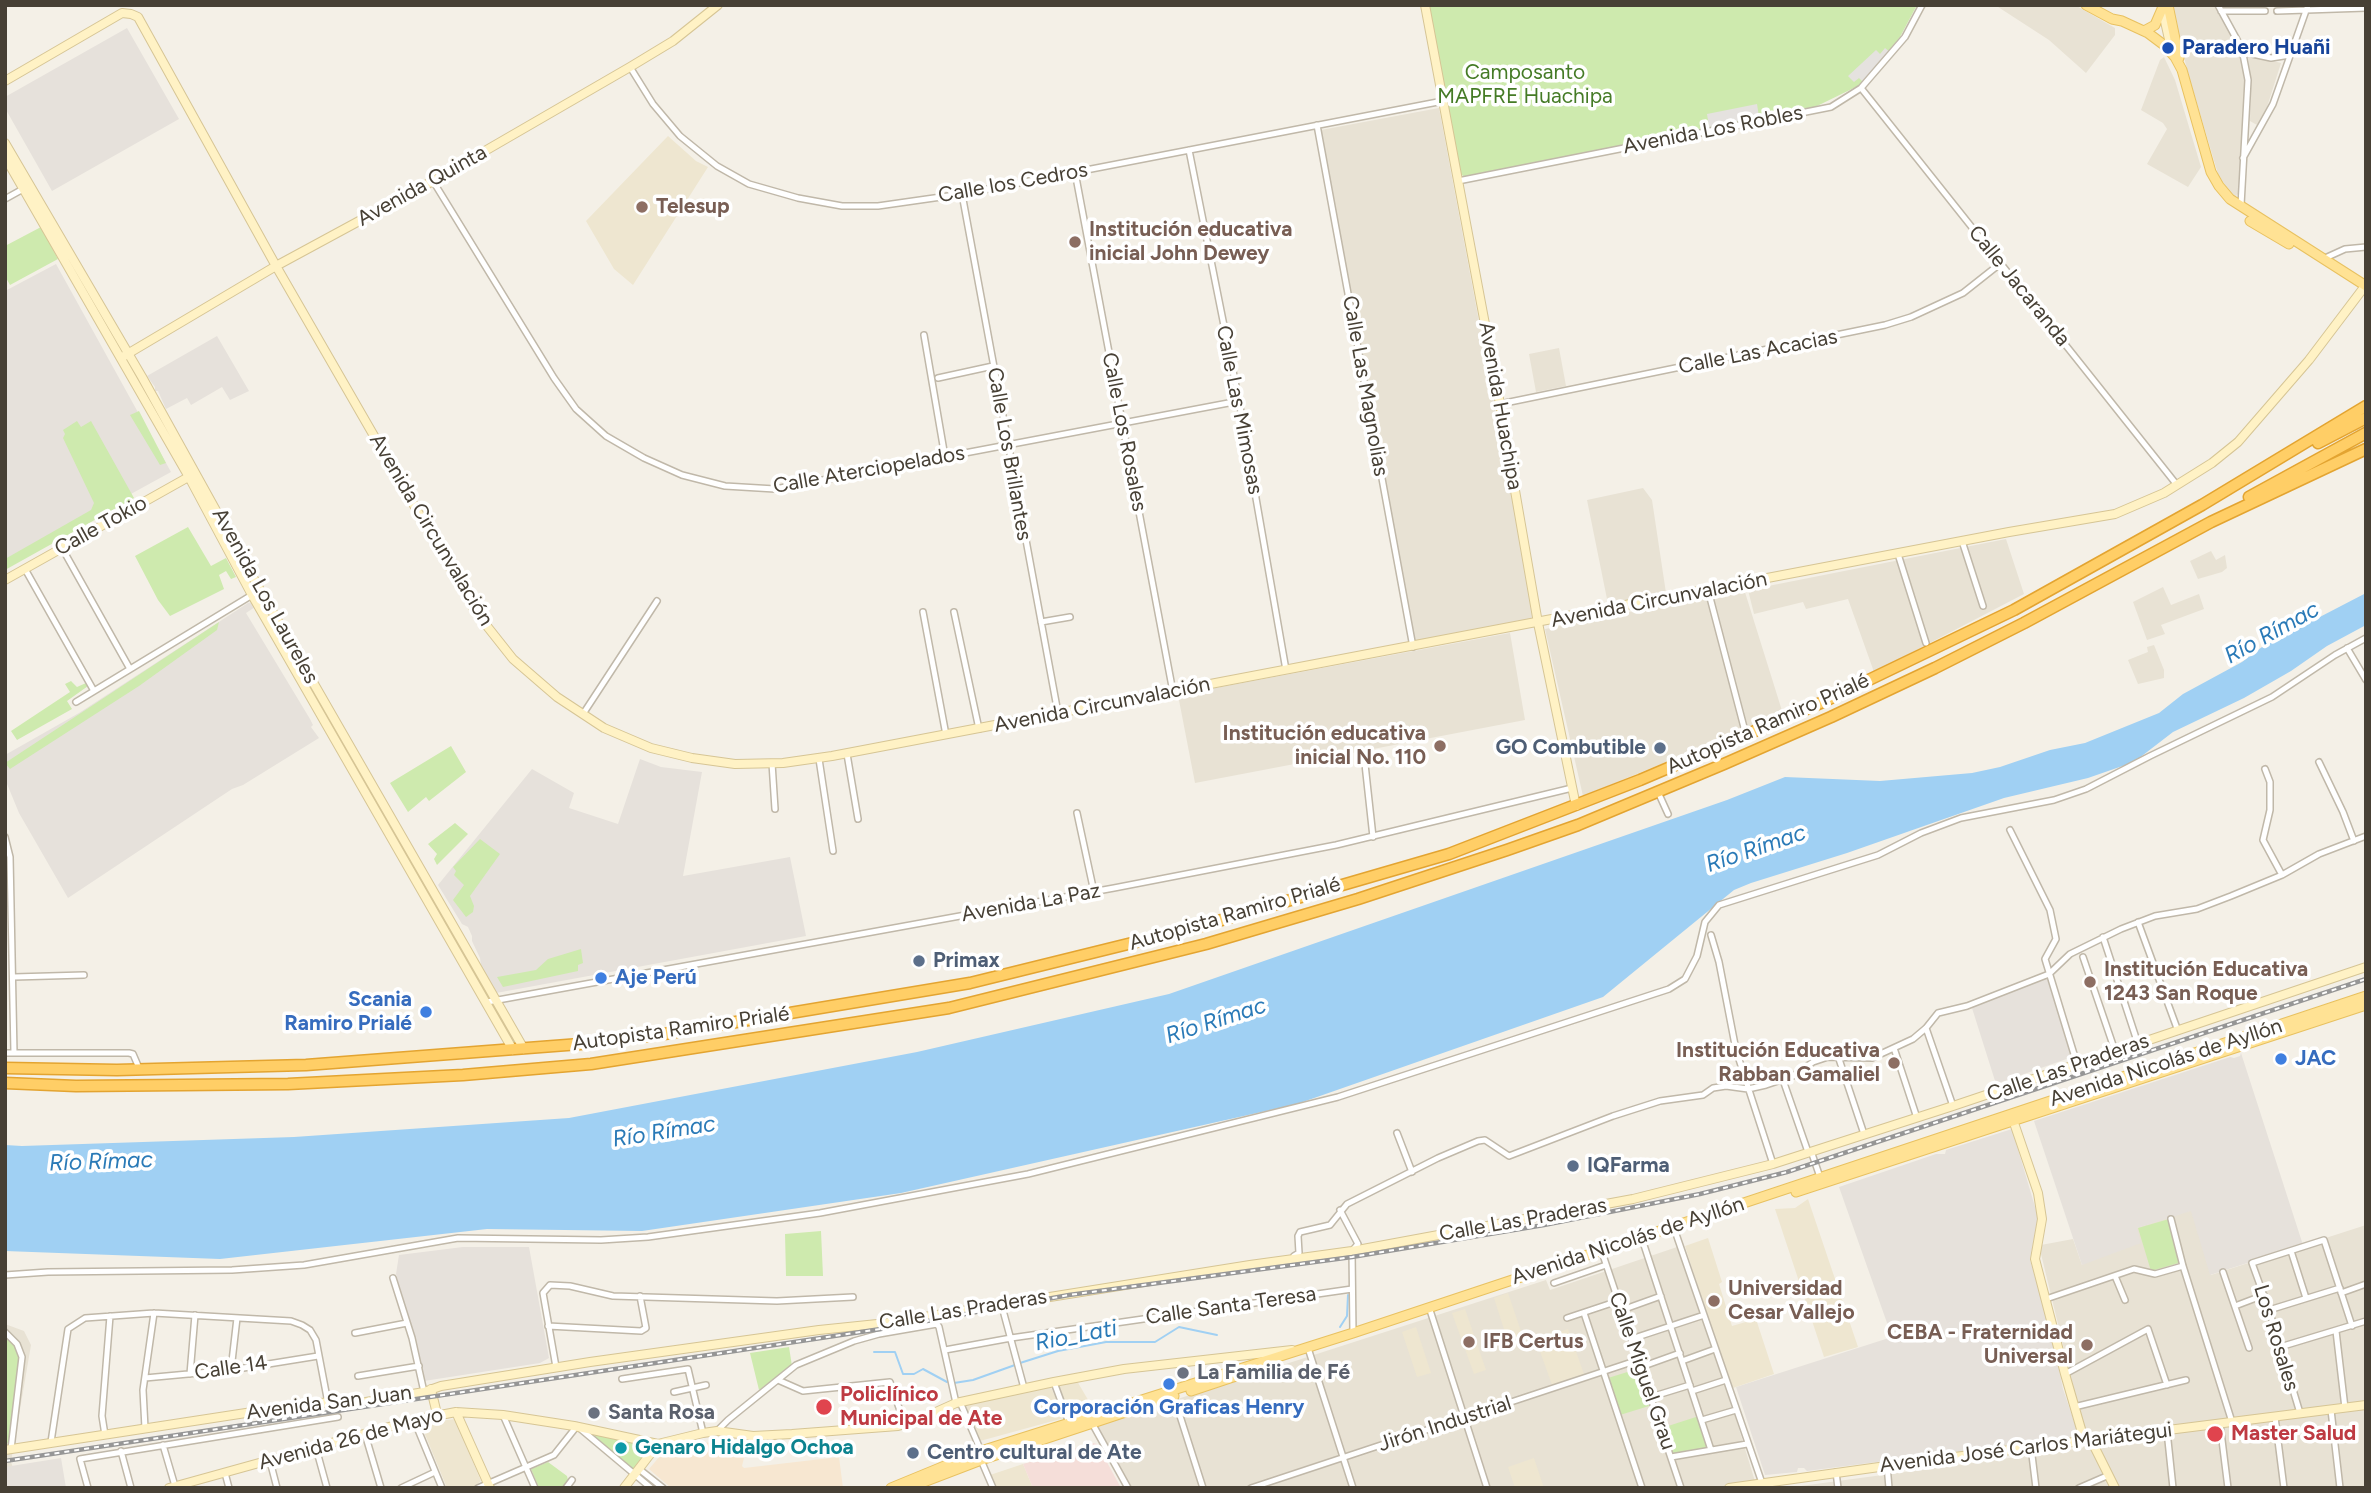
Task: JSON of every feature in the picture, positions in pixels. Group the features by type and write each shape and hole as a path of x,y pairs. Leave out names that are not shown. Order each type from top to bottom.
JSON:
{"highway":[{"path":"2280,458 2366,399"},
{"name":"Autopista Ramiro Prialé","path":"5,1068 140,1070 382,1060 664,1034 970,983 1201,926 1449,853 1576,806 1746,735 1973,631 2202,505 2366,406"},
{"path":"2202,505 2366,418"},
{"path":"2211,522 2240,502 2366,433"},
{"name":"Autopista Ramiro Prialé","path":"5,1083 76,1086 288,1084 463,1075 591,1064 948,1008 1179,951 1358,899 1507,850 1658,792 1831,717 1957,657 2211,522 2366,449"},
{"path":"1507,850 1570,820 1575,814 1576,806"},
{"path":"763,1018 769,1021 771,1028 765,1037"},
{"path":"382,1060 375,1065 374,1070 377,1077 383,1079"}],"main road":[{"path":"2086,5 2112,19 2122,21"},
{"path":"2098,5 2157,39 2172,53 2182,70"},
{"path":"2144,31 2155,25 2164,6"},
{"path":"2164,6 2171,21 2211,172 2222,190 2241,208 2323,259 2365,289"},
{"path":"2157,39 2166,31 2171,21"},
{"path":"2172,53 2203,164 2220,195 2251,221 2365,289"},
{"name":"Avenida Nicolás de Ayllón","path":"2012,1117 2366,996"},
{"name":"Avenida Nicolás de Ayllón","path":"891,1488 1069,1423 1172,1393 1603,1255 2012,1117 2366,1005"},
{"name":"Avenida Nicolás de Ayllón","path":"1308,1349 1821,1181"},
{"name":"Avenida Nicolás de Ayllón","path":"981,1456 1092,1423 1172,1393"},
{"name":"Avenida Nicolás de Ayllón","path":"908,1488 932,1474"}],"street":[{"name":"Avenida Quinta","path":"124,356 276,266 433,181 631,67 673,41 718,5"},
{"name":"Avenida Huachipa","path":"1425,5 1538,623 1576,806"},
{"name":"Avenida Los Robles","path":"1458,181 1831,107 1861,88 1905,37 1922,5"},
{"path":"2164,6 2166,31 2172,53"},
{"path":"2220,8 2265,11"},
{"path":"2220,8 2242,50 2248,80 2241,208"},
{"path":"2242,161 2273,104 2307,8"},
{"path":"2277,11 2366,8"},
{"name":"Avenida Circunvalación","path":"5,80 122,13 138,17 276,266 475,611 513,659 558,697 604,728 651,748 735,764 819,759 847,754 2115,514 2147,502 2177,485 2219,457 2248,433 2365,289"},
{"path":"2196,45 2242,50 2271,58 2290,55"},
{"name":"Calle los Cedros","path":"631,67 653,104 680,136 717,166 749,184 798,198 842,206 878,206 962,194 1443,101"},
{"name":"Calle Jacaranda","path":"1861,88 2177,485"},
{"name":"Calle Las Magnolias","path":"1317,125 1413,647"},
{"name":"Avenida Los Laureles","path":"5,143 192,475 496,999 519,1049"},
{"name":"Calle Las Mimosas","path":"1189,150 1239,401 1287,670"},
{"name":"Avenida Los Laureles","path":"5,157 124,356"},
{"name":"Calle Los Rosales","path":"1075,172 1172,692"},
{"name":"Calle Aterciopelados","path":"433,181 554,378 576,409 606,436 644,458 682,475 725,486 775,489 1239,401"},
{"path":"5,199 23,189"},
{"name":"Calle Los Brillantes","path":"962,194 1058,713"},
{"path":"2323,259 2345,249 2366,247"},
{"name":"Calle Las Acacias","path":"1500,404 1885,325 1911,317 1963,293 2001,263"},
{"path":"923,335 945,457"},
{"path":"938,378 993,366"},
{"name":"Avenida Los Laureles","path":"192,475 252,595 487,1002 519,1049"},
{"name":"Calle Tokio","path":"5,580 192,475"},
{"path":"1962,541 1983,606"},
{"path":"62,548 130,669"},
{"path":"1898,554 1926,643"},
{"path":"25,569 94,691"},
{"path":"1708,590 1746,735"},
{"path":"76,702 252,595"},
{"path":"583,714 657,601"},
{"path":"954,611 979,729"},
{"path":"923,612 946,735"},
{"path":"1041,622 1070,617"},
{"path":"5,1275 232,1270 304,1265 458,1238 601,1240 648,1237 820,1213 1028,1174 1338,1097 1669,989 1685,979 1698,956 1705,922 1719,905 1878,855 1922,833 1961,818 2054,800 2086,789 2272,697 2364,639 2366,648"},
{"path":"2347,648 2366,680"},
{"path":"847,754 858,819"},
{"path":"1364,755 1373,837"},
{"path":"819,759 833,851"},
{"path":"2319,762 2354,841"},
{"path":"772,763 775,809"},
{"path":"2265,769 2270,782 2270,810 2263,840 2282,875"},
{"name":"Avenida La Paz","path":"487,1002 1094,892 1373,837 1572,788"},
{"path":"1658,792 1668,814"},
{"path":"1077,813 1094,892"},
{"path":"2010,830 2050,910 2056,939 2046,956 2049,975 2077,1065"},
{"path":"1250,1265 1298,1255 1298,1234 1329,1225 1347,1204 1478,1141 1485,1140 1509,1156 1660,1101 1703,1095 1713,1088 1726,1086 1748,1089 1783,1080 1813,1062 1838,1056 1862,1060 1872,1058 1913,1039 1938,1013 1967,1006 2049,975 2070,954 2103,937 2155,916 2197,909 2282,875 2319,854 2366,836"},
{"path":"5,837 10,858 8,922 14,977 14,1053"},
{"path":"2138,922 2178,1031"},
{"path":"1711,935 1736,1050 1773,1164"},
{"path":"2103,937 2138,1044"},
{"path":"2083,957 2115,1051"},
{"name":"Calle Las Praderas","path":"652,1353 819,1330 887,1324 1352,1251 1633,1199 1773,1164 2366,967"},
{"path":"14,977 84,975"},
{"path":"1926,1028 1953,1106"},
{"path":"1894,1048 1917,1118"},
{"path":"5,1053 130,1053 140,1070"},
{"path":"1838,1056 1864,1134"},
{"path":"1783,1080 1821,1181"},
{"path":"2012,1117 2040,1206 2042,1219 2035,1259 2074,1407 2083,1436 2094,1446 2115,1488"},
{"path":"1397,1133 1412,1172"},
{"path":"1340,1210 1357,1244 1352,1251 1353,1333"},
{"path":"2171,1219 2232,1423"},
{"path":"1675,1231 1762,1483"},
{"path":"2306,1298 2291,1251 2324,1240 2352,1326"},
{"path":"1643,1242 1711,1450"},
{"name":"Los Rosales","path":"2291,1251 2252,1263 2300,1413"},
{"name":"Calle Miguel Grau","path":"1603,1255 1681,1488"},
{"path":"1554,1283 1606,1265"},
{"path":"2046,1299 2138,1269 2155,1274 2183,1266"},
{"path":"2223,1272 2249,1348"},
{"path":"2116,1276 2126,1300"},
{"path":"393,1278 436,1414"},
{"path":"2269,1310 2366,1284"},
{"path":"556,1367 543,1293 550,1285 570,1286 613,1296 777,1301 853,1297"},
{"name":"Calle Santa Teresa","path":"945,1350 1352,1289"},
{"path":"2235,1306 2264,1295"},
{"path":"548,1326 641,1331 646,1328 640,1296"},
{"path":"1622,1310 1661,1296"},
{"path":"1567,1318 1618,1301"},
{"path":"1430,1310 1487,1488"},
{"path":"145,1428 143,1390 154,1313"},
{"path":"51,1443 68,1329 85,1318 154,1313 290,1321 302,1325 310,1330 316,1340 328,1403"},
{"path":"1584,1313 1642,1488"},
{"path":"1004,1314 1024,1388"},
{"path":"190,1374 195,1315"},
{"path":"1631,1339 1704,1315"},
{"path":"105,1435 102,1416 110,1316"},
{"path":"230,1370 237,1318"},
{"path":"2280,1347 2366,1321"},
{"path":"355,1333 407,1323"},
{"path":"722,1429 794,1367 815,1356 854,1341 907,1328 937,1324 958,1402 993,1488"},
{"path":"2065,1374 2148,1329 2167,1385"},
{"path":"2336,1331 2345,1408"},
{"path":"5,1332 17,1344 22,1357 8,1449"},
{"path":"624,1488 658,1444 722,1429 753,1436 905,1425 958,1402 1124,1369 1308,1349 1353,1488"},
{"path":"1682,1361 1715,1349"},
{"name":"Avenida San Juan","path":"8,1449 328,1403 366,1402 556,1367 652,1353"},
{"path":"1641,1367 1680,1353"},
{"name":"Calle 14","path":"145,1378 230,1370 318,1356"},
{"name":"Jirón Industrial","path":"1251,1488 1639,1360"},
{"path":"358,1376 419,1366"},
{"path":"622,1379 688,1369 703,1433"},
{"path":"778,1380 803,1391 890,1382 905,1425"},
{"path":"1692,1391 1726,1380"},
{"path":"2074,1407 2186,1380"},
{"path":"1651,1397 1690,1384"},
{"path":"674,1392 706,1385"},
{"path":"1055,1385 1069,1423"},
{"path":"1172,1393 1203,1488"},
{"name":"Avenida José Carlos Mariátegui","path":"1729,1488 1762,1483 1790,1483 1836,1472 1887,1465 2366,1405"},
{"path":"1702,1420 1736,1410"},
{"path":"2331,1410 2340,1488"},
{"path":"456,1412 489,1485"},
{"name":"Avenida 26 de Mayo","path":"172,1487 186,1486 270,1461 316,1452 365,1434 436,1414 456,1412 503,1415 577,1426 658,1444"},
{"path":"503,1415 535,1488"},
{"path":"88,1488 80,1459 338,1417"},
{"path":"2275,1417 2284,1488"},
{"path":"414,1420 442,1488"},
{"path":"1092,1423 1128,1488"},
{"path":"2220,1424 2228,1488"},
{"path":"478,1488 555,1454 577,1426 663,1488"},
{"path":"2167,1431 2173,1488"},
{"path":"365,1434 381,1488"},
{"path":"1671,1457 1747,1444"},
{"path":"163,1445 172,1487"},
{"path":"2031,1447 2036,1488"},
{"path":"121,1451 131,1488"},
{"path":"316,1452 327,1488"},
{"path":"270,1461 277,1488"},
{"path":"1887,1465 1889,1488"},
{"path":"637,1471 652,1488"},
{"path":"401,1488 435,1472"},
{"path":"1836,1472 1838,1488"},
{"path":"225,1473 229,1488"},
{"path":"882,1488 932,1474"},
{"path":"919,1488 932,1474"},
{"path":"2079,1488 2109,1475"},
{"path":"566,1488 572,1480"}],"shaded area":[{"path":"1995,5 2075,5 2115,28 2115,35 2086,73 2049,40"},
{"path":"2171,5 2213,5 2239,48 2245,90 2239,193 2236,196 2231,194 2218,174"},
{"path":"127,28 179,119 52,191 5,108 5,97"},
{"path":"1885,48 1890,52 1863,82 1859,78 1854,82 1848,76 1876,50 1880,54"},
{"path":"2250,55 2281,63 2267,107 2257,125 2250,121"},
{"path":"2164,57 2175,80 2201,167 2188,187 2147,164 2167,129 2163,123 2141,110 2160,60"},
{"path":"1757,104 1759,117 1709,127 1707,114"},
{"path":"1439,108 1535,621 1415,644 1321,130"},
{"name":"Telesup","path":"668,136 696,161 708,167 633,285 614,269 586,221"},
{"path":"56,264 171,472 5,563 5,291"},
{"path":"217,336 249,391 230,400 222,387 191,405 187,398 166,409 147,376"},
{"path":"1559,348 1566,386 1536,392 1529,354"},
{"path":"1643,488 1652,500 1666,593 1608,604 1587,500"},
{"path":"2006,539 2024,594 1874,672 1848,599 1806,609 1803,602 1754,614 1748,590"},
{"path":"2211,551 2216,560 2225,555 2227,568 2198,579 2190,561"},
{"path":"2163,587 2171,605 2199,594 2204,609 2161,625 2165,634 2147,640 2133,602"},
{"path":"1744,589 1783,714 1583,796 1545,629"},
{"path":"252,602 255,607 246,613 319,738 243,785 232,789 68,898 19,813 5,779 5,755 79,713"},
{"path":"1510,633 1525,720 1195,783 1178,695"},
{"path":"2154,645 2164,670 2164,678 2138,684 2128,660 2148,652 2147,647"},
{"path":"640,759 661,767 702,772 683,876 790,857 806,936 496,993 481,966 468,927 462,924 438,885 532,769 574,793 569,808 618,824"},
{"path":"2047,978 2072,1057 1996,1084 1972,1008 1997,995"},
{"path":"2241,1053 2303,1245 2210,1275 2191,1211 2137,1228 2141,1243 2082,1265 2034,1121 2230,1057 2234,1058"},
{"path":"2012,1129 2038,1217 2030,1260 2047,1317 2045,1321 2049,1322 2063,1389 2079,1436 1807,1471 1798,1468 1797,1472 1765,1475 1736,1387 1892,1337 1839,1187 1936,1154 1945,1154 1946,1150"},
{"path":"1808,1199 1858,1347 1824,1357 1775,1209 1795,1208"},
{"path":"2192,1210 2211,1275 2366,1225 2366,1488 1786,1488 2083,1448 2077,1402 2041,1245 2073,1239 2082,1265 2136,1228"},
{"name":"Universidad Cesar Vallejo","path":"1708,1238 1732,1326 1756,1319 1774,1374 1730,1389 1685,1246"},
{"path":"1683,1245 1757,1488 1132,1488 1097,1425 1546,1280 1550,1290"},
{"path":"463,1247 529,1247 549,1358 540,1363 424,1381 396,1274 399,1255"},
{"path":"1508,1293 1525,1343 1510,1348 1494,1298"},
{"name":"IFB Certus","path":"1465,1309 1486,1370 1474,1374 1452,1313"},
{"path":"5,1324 24,1331 31,1345 11,1462 20,1488 5,1488"},
{"path":"1416,1327 1431,1373 1417,1377 1402,1332"},
{"path":"1568,1329 1584,1374 1552,1385 1536,1340"},
{"path":"1077,1381 1094,1410 1071,1417 1058,1385"},
{"path":"1051,1387 1064,1418 980,1441 964,1405"},
{"path":"455,1419 481,1481 472,1488 447,1488 422,1427 424,1423"},
{"path":"734,1440 734,1443 748,1442 742,1466 744,1468 839,1457 843,1488 671,1488 649,1469 665,1450 672,1446"},
{"path":"1097,1444 1121,1488 1033,1488 1023,1464"},
{"path":"61,1458 66,1488 5,1488 5,1467"},
{"path":"1534,1458 1544,1488 1515,1488 1508,1467"},
{"path":"1023,1464 1033,1488 996,1488 990,1475"}],"green space":[{"name":"Camposanto MAPFRE Huachipa","path":"1428,5 1917,5 1900,37 1860,85 1815,107 1465,177 1459,173"},
{"path":"41,227 58,259 10,285 5,276 5,246"},
{"path":"139,411 166,463 160,465 130,415"},
{"path":"77,421 81,427 91,421 134,498 5,570 5,559 91,510 94,503 63,438 63,430"},
{"path":"197,487 200,487 449,924 446,924 277,632"},
{"path":"188,527 211,566 226,558 236,577 231,579 226,571 219,575 224,589 170,616 158,600 135,556"},
{"path":"219,622 217,630 139,686 10,769 5,763"},
{"path":"71,681 77,687 86,683 88,686 67,701 72,709 17,740 11,731 70,692 65,684"},
{"path":"451,746 466,772 429,801 426,797 408,812 390,783"},
{"path":"455,823 468,834 437,865 434,859 437,854 428,844"},
{"path":"480,839 500,854 470,896 473,912 466,917 453,900 464,885 454,875 456,871 453,867"},
{"path":"581,949 583,963 578,965 578,971 503,987 497,977 536,970 548,959"},
{"path":"2169,1219 2182,1262 2151,1271 2138,1228"},
{"path":"821,1231 823,1276 786,1276 785,1234"},
{"path":"5,1337 16,1347 19,1362 11,1440 5,1445"},
{"path":"789,1347 792,1366 759,1390 750,1353"},
{"path":"1637,1369 1649,1406 1620,1415 1608,1378"},
{"path":"1699,1416 1709,1449 1674,1455 1665,1427"},
{"path":"596,1433 647,1445 647,1450 634,1468 630,1468 593,1438"},
{"path":"548,1462 567,1476 568,1480 562,1488 539,1488 531,1469"}],"water":[{"name":"Río Rímac","path":"2366,593 2366,625 2244,698 2173,732 2134,762 2088,778 2004,798 1847,853 1751,883 1734,890 1603,997 1297,1104 901,1193 642,1231 487,1229 220,1259 5,1251 5,1145 294,1137 569,1118 917,1052 1169,994 1727,800 1785,777 1880,781 1972,773 2000,767 2050,750 2085,743 2159,713 2183,694 2242,662 2262,647"}],"waterway":[{"name":"Rio_Lati","path":"1340,1327 1347,1316 1348,1295"},
{"name":"Rio_Lati","path":"1020,1363 1058,1351 1106,1342 1155,1342 1179,1327 1217,1335"},
{"name":"Rio_Lati","path":"874,1352 895,1352 903,1374 914,1374 923,1369 947,1382"},
{"name":"Rio_Lati","path":"954,1383 973,1380 1015,1365"}],"railway":[{"path":"5,1461 894,1327 1069,1295 1352,1257 1544,1225 1700,1194 1787,1172 2366,979"}],"place":[{"name":"Paradero Huañi","path":"2168,48"},
{"name":"Telesup","path":"642,207"},
{"name":"Institución educativa inicial John Dewey","path":"1075,242"},
{"name":"Institución educativa inicial No. 110","path":"1440,746"},
{"name":"GO Combutible","path":"1660,748"},
{"name":"Primax","path":"919,961"},
{"name":"Aje Perú","path":"601,978"},
{"name":"Institución Educativa 1243 San Roque","path":"2090,982"},
{"name":"Scania Ramiro Prialé","path":"426,1012"},
{"name":"JAC","path":"2281,1059"},
{"name":"Institución Educativa Rabban Gamaliel","path":"1894,1063"},
{"name":"IQFarma","path":"1573,1166"},
{"name":"Universidad Cesar Vallejo","path":"1714,1301"},
{"name":"IFB Certus","path":"1469,1342"},
{"name":"CEBA - Fraternidad Universal","path":"2087,1345"},
{"name":"La Familia de Fé","path":"1183,1373"},
{"name":"Corporación Graficas Henry","path":"1169,1384"},
{"name":"Policlínico Municipal de Ate","path":"824,1407"},
{"name":"Santa Rosa","path":"594,1413"},
{"name":"Master Salud","path":"2215,1434"},
{"name":"Genaro Hidalgo Ochoa","path":"621,1448"},
{"name":"Centro cultural de Ate","path":"913,1453"}]}
